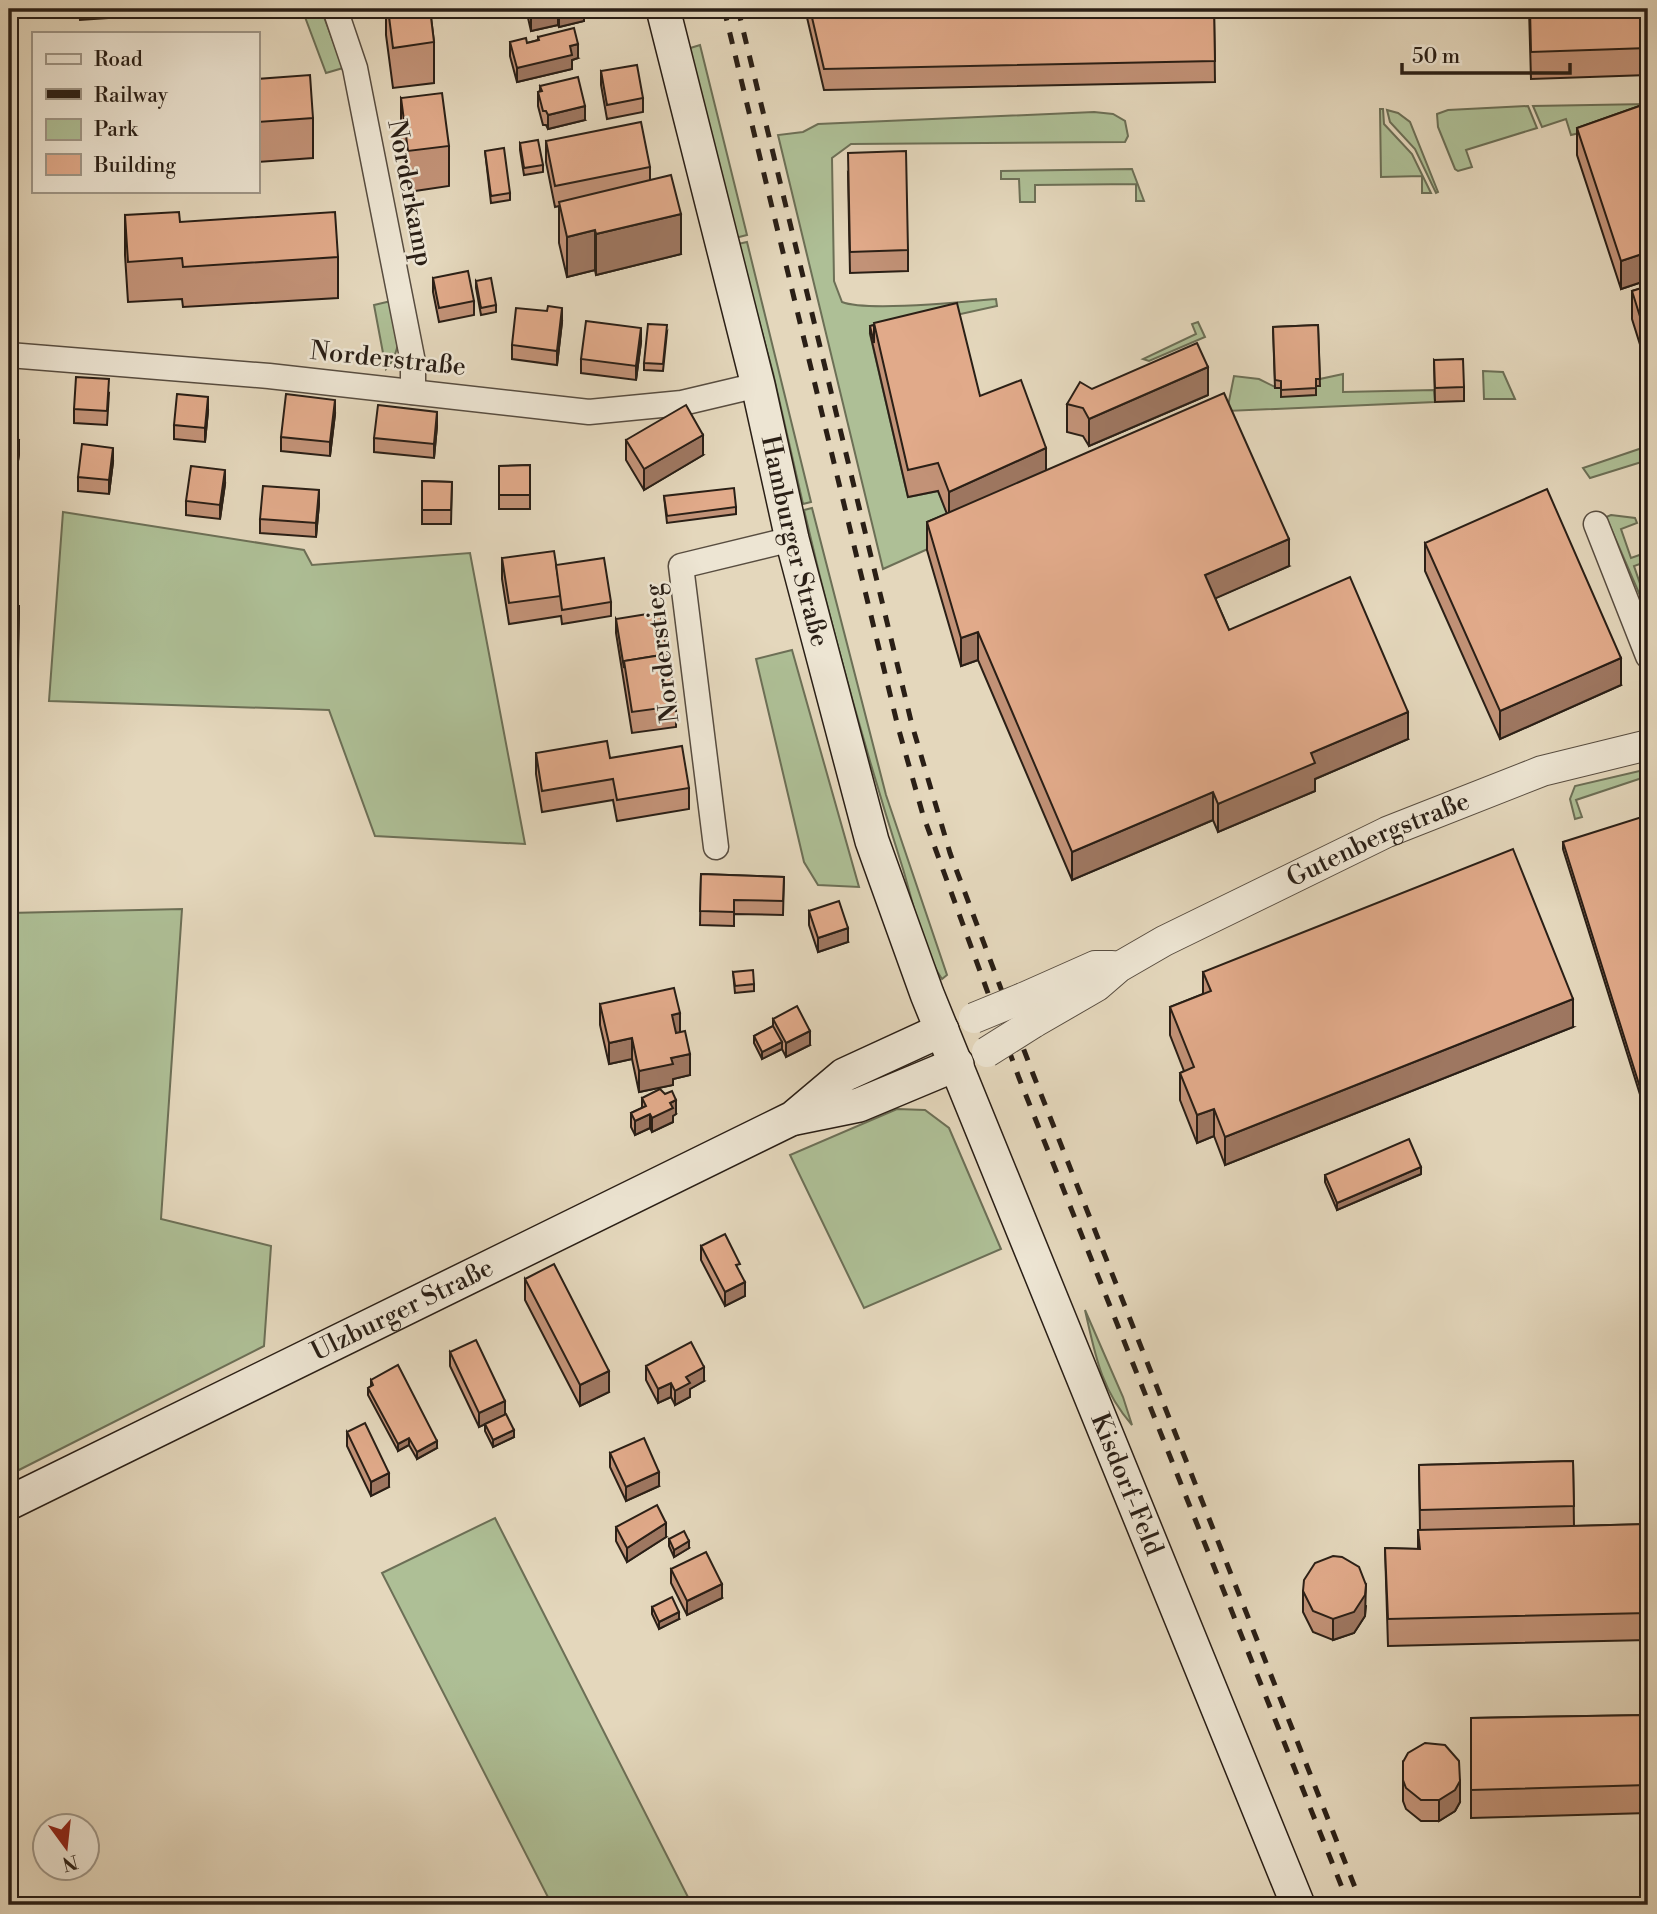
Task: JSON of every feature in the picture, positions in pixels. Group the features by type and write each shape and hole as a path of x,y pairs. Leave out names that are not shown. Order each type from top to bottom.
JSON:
{"main road":[{"name":"Hamburger Straße","path":"663,9 758,385 792,540 872,842 943,1030 972,1058"},
{"name":"Ulzburger Straße","path":"9,1503 793,1118 844,1075 943,1030"},
{"name":"Ulzburger Straße","path":"793,1118 859,1105 972,1058"},
{"name":"Kisdorf-Feld","path":"972,1058 1298,1905"}],"street":[{"name":"Norderkamp","path":"335,9 355,68 413,362 413,392"},
{"name":"Norderstraße","path":"9,355 270,376 589,412 682,403 758,385"},
{"path":"1596,524 1648,656"},
{"name":"Norderstieg","path":"716,847 681,566 792,540"},
{"name":"Gutenbergstraße","path":"972,1058 1028,1010 1095,966 1119,967 1283,880 1387,832 1542,771 1648,745"},
{"name":"Gutenbergstraße","path":"943,1030 974,1017 1028,1010"}],"green space":[{"path":"302,9 321,9 343,68 326,73"},
{"path":"700,45 747,235 735,238 687,49"},
{"path":"1648,104 1638,119 1571,135 1566,119 1542,127 1533,106"},
{"path":"1528,106 1537,128 1466,150 1472,167 1458,171 1455,169 1438,127 1437,114 1448,110"},
{"path":"1380,109 1383,109 1384,124 1412,154 1431,193 1422,193 1422,176 1381,177"},
{"path":"1387,110 1398,113 1410,122 1438,192 1436,193 1415,149 1390,122"},
{"path":"1094,112 1113,114 1125,121 1128,136 1125,142 851,144 832,158 834,281 842,302 894,306 996,299 997,306 870,334 908,497 938,491 957,536 883,569 778,135 803,132 818,124"},
{"path":"1132,169 1144,201 1136,201 1136,184 1035,185 1035,202 1020,202 1019,179 1001,179 1001,171"},
{"path":"747,242 811,502 803,504 773,373 738,244"},
{"path":"391,301 398,345 386,369 374,305"},
{"path":"1198,322 1205,337 1149,361 1143,359 1196,334 1192,324"},
{"path":"1483,371 1503,372 1515,399 1484,399"},
{"path":"1343,374 1343,392 1434,390 1435,402 1227,411 1234,376 1259,379 1275,387 1316,386 1320,379"},
{"path":"1648,446 1648,460 1590,478 1583,468"},
{"path":"812,508 886,795 947,975 942,979 929,955 919,926 850,690 804,510"},
{"path":"63,512 304,550 312,565 470,553 525,844 375,836 329,710 49,701"},
{"path":"1611,515 1635,518 1637,523 1621,529 1631,558 1648,552 1648,561 1634,566 1644,595 1648,594 1648,614 1606,517"},
{"path":"792,650 859,887 818,885 804,862 756,659"},
{"path":"1648,769 1648,776 1576,800 1582,817 1575,819 1570,799 1575,786"},
{"path":"182,909 161,1219 271,1246 264,1346 9,1475 9,913"},
{"path":"897,1109 925,1110 949,1128 1001,1249 864,1308 790,1155"},
{"path":"1085,1310 1123,1397 1132,1425 1121,1412 1106,1385"},
{"path":"495,1518 692,1905 552,1905 382,1573"}],"building":[{"path":"388,9 430,9 434,42 393,48"},
{"path":"529,9 577,9 531,17"},
{"path":"810,9 1214,9 1215,61 824,69"},
{"path":"1530,9 1648,9 1648,48 1531,52"},
{"path":"574,28 578,44 570,46 572,55 517,68 510,42 526,38 527,43 539,40 538,37"},
{"path":"637,65 643,98 607,105 601,71"},
{"path":"310,75 313,118 259,122 259,79"},
{"path":"578,77 585,106 548,115 543,111 538,92 542,91 540,86"},
{"path":"442,93 449,146 408,151 401,98"},
{"path":"1648,103 1648,252 1621,261 1577,128"},
{"path":"641,122 650,167 555,186 546,141"},
{"path":"538,140 543,165 524,168 520,143"},
{"path":"504,148 510,193 491,196 485,151"},
{"path":"906,151 908,250 850,252 848,153"},
{"path":"671,175 681,214 596,234 595,230 567,237 559,202"},
{"path":"179,212 180,222 335,212 338,257 183,267 182,258 128,262 125,215"},
{"path":"468,271 474,301 439,308 433,278"},
{"path":"491,278 496,305 481,308 476,281"},
{"path":"1648,286 1648,342 1632,291"},
{"path":"957,303 980,396 1021,380 1046,448 949,492 938,463 908,470 874,323"},
{"path":"548,306 562,308 557,351 512,345 516,308 547,311"},
{"path":"586,321 641,328 636,366 581,359"},
{"path":"648,324 667,325 663,364 644,363"},
{"path":"874,325 874,343 870,326"},
{"path":"1318,325 1320,379 1316,379 1316,388 1281,390 1281,381 1275,380 1273,327"},
{"path":"1197,343 1208,367 1089,419 1083,408 1067,404 1080,382 1092,389"},
{"path":"1463,359 1464,387 1435,388 1434,360"},
{"path":"76,377 109,379 107,411 74,409"},
{"path":"1224,393 1289,539 1205,575 1229,630 1350,577 1408,712 1311,753 1315,763 1218,804 1213,792 1072,852 978,632 961,638 927,522"},
{"path":"177,394 208,397 205,428 174,425"},
{"path":"286,394 335,400 330,442 281,437"},
{"path":"378,405 437,412 434,444 374,438"},
{"path":"686,405 703,435 644,469 626,440"},
{"path":"9,439 19,440 14,475 9,475"},
{"path":"82,444 113,448 109,480 78,477"},
{"path":"530,465 530,495 499,495 499,466"},
{"path":"191,466 225,470 220,505 186,501"},
{"path":"422,481 452,482 451,510 422,510"},
{"path":"263,486 319,490 316,523 260,519"},
{"path":"734,488 736,507 667,516 664,496"},
{"path":"1547,489 1621,658 1500,711 1425,543"},
{"path":"554,551 561,596 509,603 502,558"},
{"path":"604,558 611,602 562,610 556,565"},
{"path":"9,606 19,606 18,645 9,645"},
{"path":"660,612 667,654 624,661 624,668 616,619"},
{"path":"668,654 676,706 632,712 624,661"},
{"path":"607,741 610,758 682,746 689,788 617,800 613,779 542,791 536,753"},
{"path":"1645,816 1648,827 1648,1113 1563,842"},
{"path":"1513,849 1573,999 1225,1137 1214,1109 1197,1115 1180,1073 1194,1067 1170,1007 1211,991 1203,972"},
{"path":"701,874 784,877 783,901 734,900 734,912 700,911"},
{"path":"839,901 848,928 818,938 809,911"},
{"path":"753,970 754,984 735,986 733,972"},
{"path":"674,988 680,1013 672,1015 676,1033 685,1031 690,1054 671,1058 673,1064 639,1071 632,1038 609,1043 600,1004"},
{"path":"797,1006 810,1031 786,1043 773,1019"},
{"path":"773,1026 782,1042 762,1052 754,1036"},
{"path":"660,1089 665,1094 672,1091 676,1100 670,1103 673,1108 652,1118 650,1114 635,1121 631,1113 646,1106 642,1098"},
{"path":"1409,1139 1421,1167 1337,1203 1325,1175"},
{"path":"725,1234 740,1264 736,1265 745,1282 725,1292 701,1246"},
{"path":"554,1264 609,1371 580,1385 525,1279"},
{"path":"476,1340 505,1401 479,1413 450,1352"},
{"path":"691,1342 704,1367 686,1377 690,1383 675,1391 671,1383 658,1389 646,1366"},
{"path":"398,1365 437,1441 417,1452 409,1438 398,1444 368,1388 373,1385 371,1380"},
{"path":"506,1414 514,1430 493,1440 485,1424"},
{"path":"365,1423 389,1473 371,1482 347,1432"},
{"path":"644,1438 659,1472 626,1487 610,1453"},
{"path":"1573,1461 1574,1506 1420,1510 1419,1465"},
{"path":"657,1505 666,1523 627,1548 616,1527"},
{"path":"1648,1524 1648,1613 1388,1619 1385,1548 1420,1549 1418,1530"},
{"path":"684,1531 689,1541 674,1550 669,1539"},
{"path":"706,1552 722,1584 687,1601 671,1569"},
{"path":"1333,1556 1342,1557 1359,1567 1366,1585 1365,1595 1354,1612 1333,1619 1313,1611 1303,1591 1304,1580 1315,1563"},
{"path":"672,1597 679,1612 659,1622 652,1607"},
{"path":"1648,1715 1648,1785 1471,1790 1471,1718"},
{"path":"1425,1743 1445,1745 1459,1761 1460,1781 1455,1790 1439,1800 1421,1800 1406,1788 1403,1780 1403,1762 1408,1753"}],"railway":[{"path":"724,9 898,727 923,815 1019,1078 1349,1905"},
{"path":"738,9 912,725 950,853 1033,1074 1362,1905"}]}
